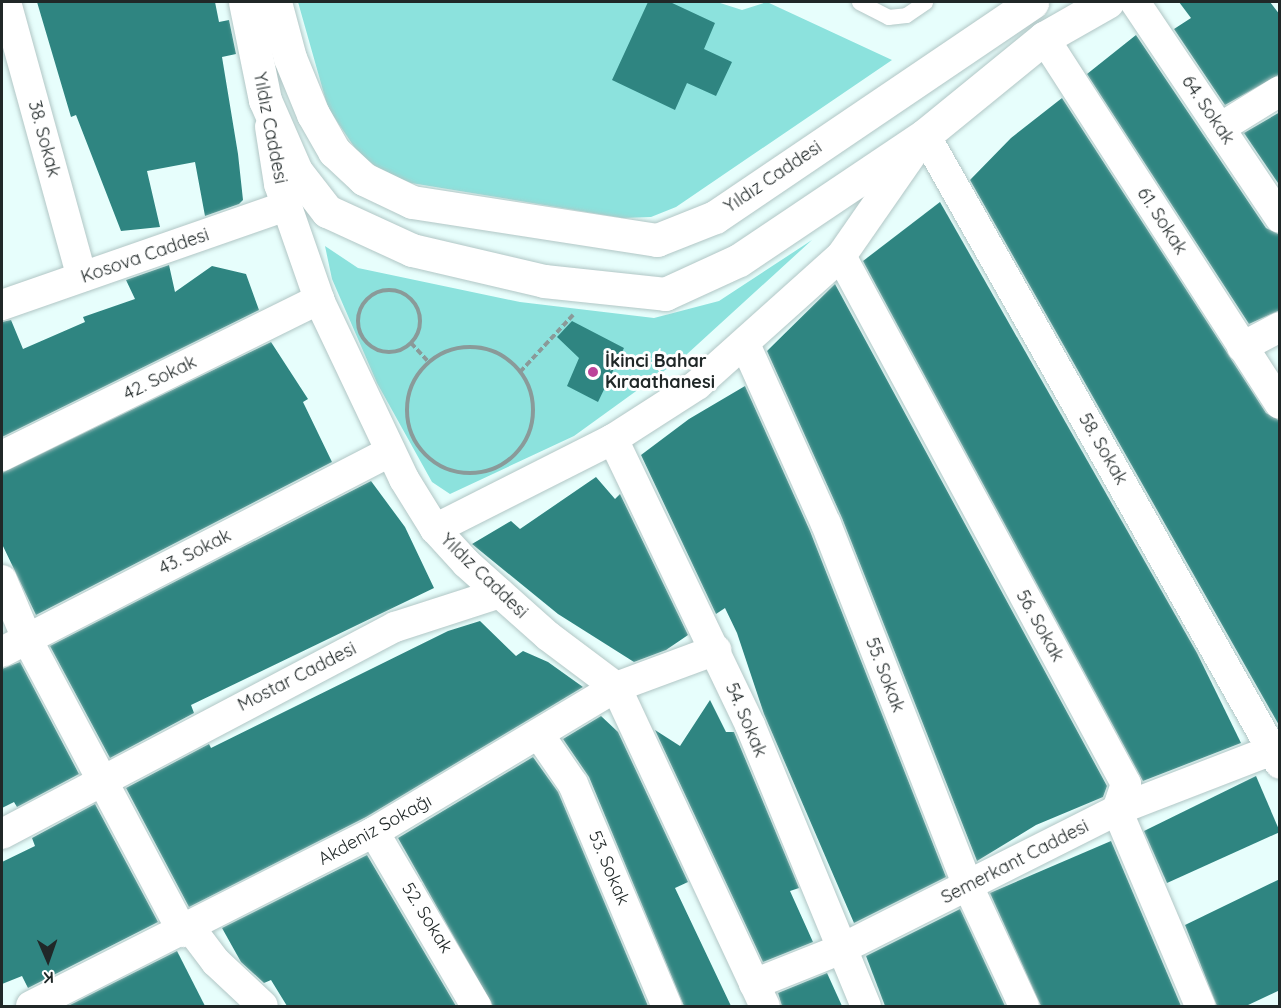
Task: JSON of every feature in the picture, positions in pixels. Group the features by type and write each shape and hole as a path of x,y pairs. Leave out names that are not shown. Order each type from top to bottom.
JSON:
{"main road":[{"name":"Yıldız Caddesi","path":"246,2 265,100"},
{"name":"Yıldız Caddesi","path":"275,2 290,58 313,114 334,151 363,179 411,202 657,240 715,217 1032,2"},
{"path":"265,100 296,171 327,211 412,250 578,284 665,294 739,260 925,135 1044,38 1107,2"}],"street":[{"name":"38. Sokak","path":"6,2 82,277"},
{"name":"64. Sokak","path":"1135,2 1280,218"},
{"name":"61. Sokak","path":"1044,38 1280,404"},
{"path":"1220,128 1280,91"},
{"name":"Yıldız Caddesi","path":"265,100 287,206 319,299 389,453 435,529 548,636 616,687 760,995"},
{"path":"435,529 613,439 697,385 841,256 925,135"},
{"name":"58. Sokak","path":"925,135 1277,754"},
{"name":"Kosova Caddesi","path":"2,304 287,206"},
{"name":"56. Sokak","path":"841,256 1126,784 1117,810"},
{"name":"42. Sokak","path":"2,456 319,299"},
{"path":"1242,346 1280,327"},
{"name":"55. Sokak","path":"745,344 826,524 968,886 1024,1006"},
{"name":"54. Sokak","path":"613,439 716,650 839,950 866,1006"},
{"name":"43. Sokak","path":"14,646 389,453"},
{"path":"2,580 14,646 101,778 187,931 263,1006"},
{"name":"Mostar Caddesi","path":"2,834 101,778 395,627 500,593"},
{"name":"Akdeniz Sokağı","path":"31,1006 187,931 374,832 540,736 616,687 716,650"},
{"name":"53. Sokak","path":"540,736 573,784 666,1006"},
{"name":"Semerkant Caddesi","path":"760,995 839,950 1117,810 1277,754"},
{"path":"1117,810 1200,1006"},
{"name":"52. Sokak","path":"374,832 477,1006"}],"lane":[{"path":"859,2 888,17 906,15 925,2"},
{"path":"888,17 898,2"}],"path":[{"path":"520,372 574,314 578,284"},
{"path":"378,291 399,291 416,304 420,324 411,343 383,352 365,342 358,314 369,296 378,291"},
{"path":"411,343 429,362"},
{"path":"467,347 505,358 520,372 533,409 521,447 488,471 466,473 445,468 414,440 408,398 429,362 467,347"}],"shaded area":[{"path":"298,2 717,2 742,10 767,2 892,60 676,207 651,217 623,218 411,183 382,171 359,154 328,108"},
{"path":"812,240 686,355 574,436 450,494 432,482 377,383 332,279 325,246 358,268 520,302 654,318 719,301"}],"building":[{"path":"37,2 215,2 219,22 229,20 236,54 222,57 243,200 239,204 205,216 195,162 147,171 160,227 121,231 76,115 71,117"},
{"path":"648,2 670,2 715,23 704,49 732,62 716,96 687,83 675,110 612,80"},
{"path":"1179,2 1270,2 1280,15 1280,74 1225,105 1174,29 1191,18"},
{"path":"1136,35 1266,228 1280,235 1280,310 1249,324 1087,74"},
{"path":"1062,98 1266,413 1280,421 1280,727 970,180 1011,138"},
{"path":"1280,112 1280,186 1244,133"},
{"path":"940,202 1197,653 1241,743 1143,781 863,261"},
{"path":"169,265 175,292 212,266 246,274 259,310 2,437 2,322 11,320 23,349 85,322 83,317 135,299 126,280"},
{"path":"835,284 1107,786 1103,797 1036,825 977,861 842,518 767,351"},
{"name":"İkinci Bahar Kıraathanesi","path":"572,321 624,348 598,402 567,386 579,358 557,337"},
{"path":"271,342 308,399 303,402 332,462 36,615 2,544 2,473"},
{"path":"745,386 810,531 946,877 854,923 764,714 737,633 725,608 716,614 641,455 689,419"},
{"path":"596,477 615,499 620,494 688,635 666,650 634,662 558,614 472,544 511,521 520,529"},
{"path":"371,481 405,527 434,588 191,705 194,713 110,758 50,646"},
{"path":"480,621 516,656 523,651 548,662 583,687 366,817 189,907 126,788 209,744 211,748 448,631"},
{"path":"20,662 79,774 17,807 14,802 2,808 2,669"},
{"path":"710,700 726,732 734,732 799,888 790,891 813,942 763,962 655,730 680,746"},
{"path":"601,716 618,732 688,882 675,888 731,1006 684,1006 589,777 563,739"},
{"path":"533,757 558,792 648,1006 493,1006 398,838"},
{"path":"1256,776 1280,832 1167,883 1144,831"},
{"path":"95,804 158,922 28,988 22,976 2,984 2,862 35,846 32,838"},
{"path":"1111,841 1181,1006 1041,1006 990,893"},
{"path":"367,855 456,1006 287,1006 271,980 264,983 241,962 222,928"},
{"path":"1280,879 1280,990 1246,1006 1217,1006 1185,925"},
{"path":"960,909 1005,1006 885,1006 866,956"},
{"path":"177,951 205,1006 68,1006"},
{"path":"827,973 842,1006 782,1006 778,993"}],"place":[{"name":"İkinci Bahar Kıraathanesi","path":"593,372"}]}
